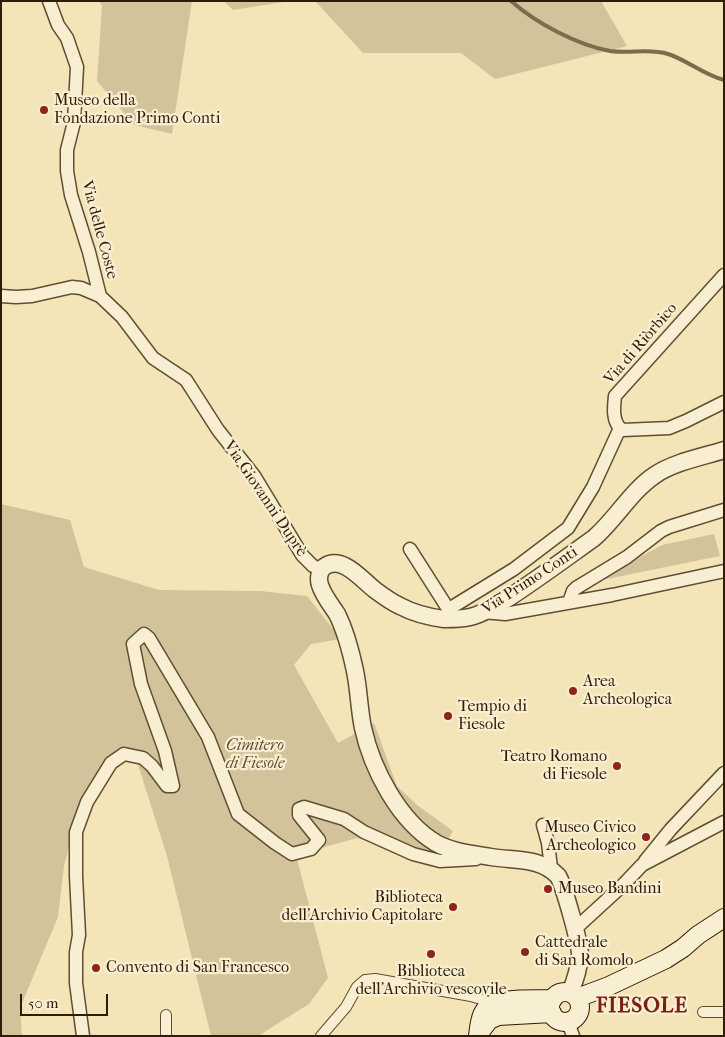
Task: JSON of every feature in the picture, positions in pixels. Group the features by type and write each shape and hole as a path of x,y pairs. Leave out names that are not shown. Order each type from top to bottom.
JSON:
{"main road":[{"path":"552,1006 560,993 574,995 610,986 666,958 724,918"},
{"path":"552,1006 559,1020 571,1029 580,1006 574,995"},
{"path":"478,1036 493,1011 503,1001 552,1006"}],"street":[{"name":"Via delle Coste","path":"49,1 58,25 67,38 77,67 74,122 67,150 66,171 100,296"},
{"name":"Via di Riòrbico","path":"620,428 617,424 614,409 615,396 724,274"},
{"name":"Via Giovanni Duprè","path":"1,296 32,296 72,287 81,288 100,296 122,317 153,358 186,380 218,430 254,477 302,555 313,566 321,569 319,574 320,584 337,615 348,641 365,736 377,768 393,799 411,822 436,842 452,849 491,857 538,863 551,868"},
{"path":"410,549 452,614 568,528 593,487 620,428 622,430 668,428 724,402"},
{"name":"Via Primo Conti","path":"321,569 336,564 348,568 386,598 402,607 426,616 452,614 470,617 483,612 523,588 594,538 640,488 656,474 665,469 724,450"},
{"path":"569,602 576,588 627,557 661,531 724,510"},
{"path":"483,612 506,614 724,571"},
{"path":"83,1036 76,983 76,952 79,935 76,832 87,802 112,763 124,754 143,758 152,766 167,786 173,786 165,751 141,684 133,644 144,634 149,638 208,736 238,814 292,854 311,849 319,840 299,816 298,809 304,807 344,819 390,844 428,858 448,861 491,857"},
{"path":"574,929 622,886 671,829 724,773"},
{"path":"642,865 724,822"},
{"path":"544,825 551,868 560,880 580,953 574,995"},
{"path":"321,1036 346,1006 357,987 365,980 374,979 471,996 484,1000 493,1011"},
{"path":"703,1012 724,1012"},
{"path":"166,1015 166,1036"}],"green space":[{"path":"99,1 192,1 172,134 134,125 97,81 102,6"},
{"path":"224,1 290,1 233,10"},
{"path":"315,1 601,1 627,46 495,79 461,53 363,53"},
{"name":"Cimitero di Fiesole","path":"1,504 70,520 84,567 159,590 260,591 307,596 341,639 311,644 294,665 338,743 374,723 397,786 417,805 453,831 436,861 357,838 296,855 328,978 309,1004 258,1036 211,1036 167,856 133,749 112,755 79,807 64,866 58,917 20,1008 22,1036 1,1036"},
{"path":"714,534 720,556 597,581 662,545"}],"waterway":[{"path":"511,1 545,25 584,44 610,51 661,52 682,60 709,75 724,80"}],"place":[{"name":"Museo della Fondazione Primo Conti","path":"44,110"},
{"name":"Area Archeologica","path":"573,691"},
{"name":"Tempio di Fiesole","path":"448,716"},
{"name":"Teatro Romano di Fiesole","path":"617,766"},
{"name":"Museo Civico Archeologico","path":"646,837"},
{"name":"Museo Bandini","path":"548,889"},
{"name":"Biblioteca dell'Archivio Capitolare","path":"453,907"},
{"name":"Cattedrale di San Romolo","path":"525,952"},
{"name":"Biblioteca dell'Archivio vescovile","path":"431,954"},
{"name":"Convento di San Francesco","path":"96,968"}],"district":[{"name":"FIESOLE","path":"642,1007"}]}
